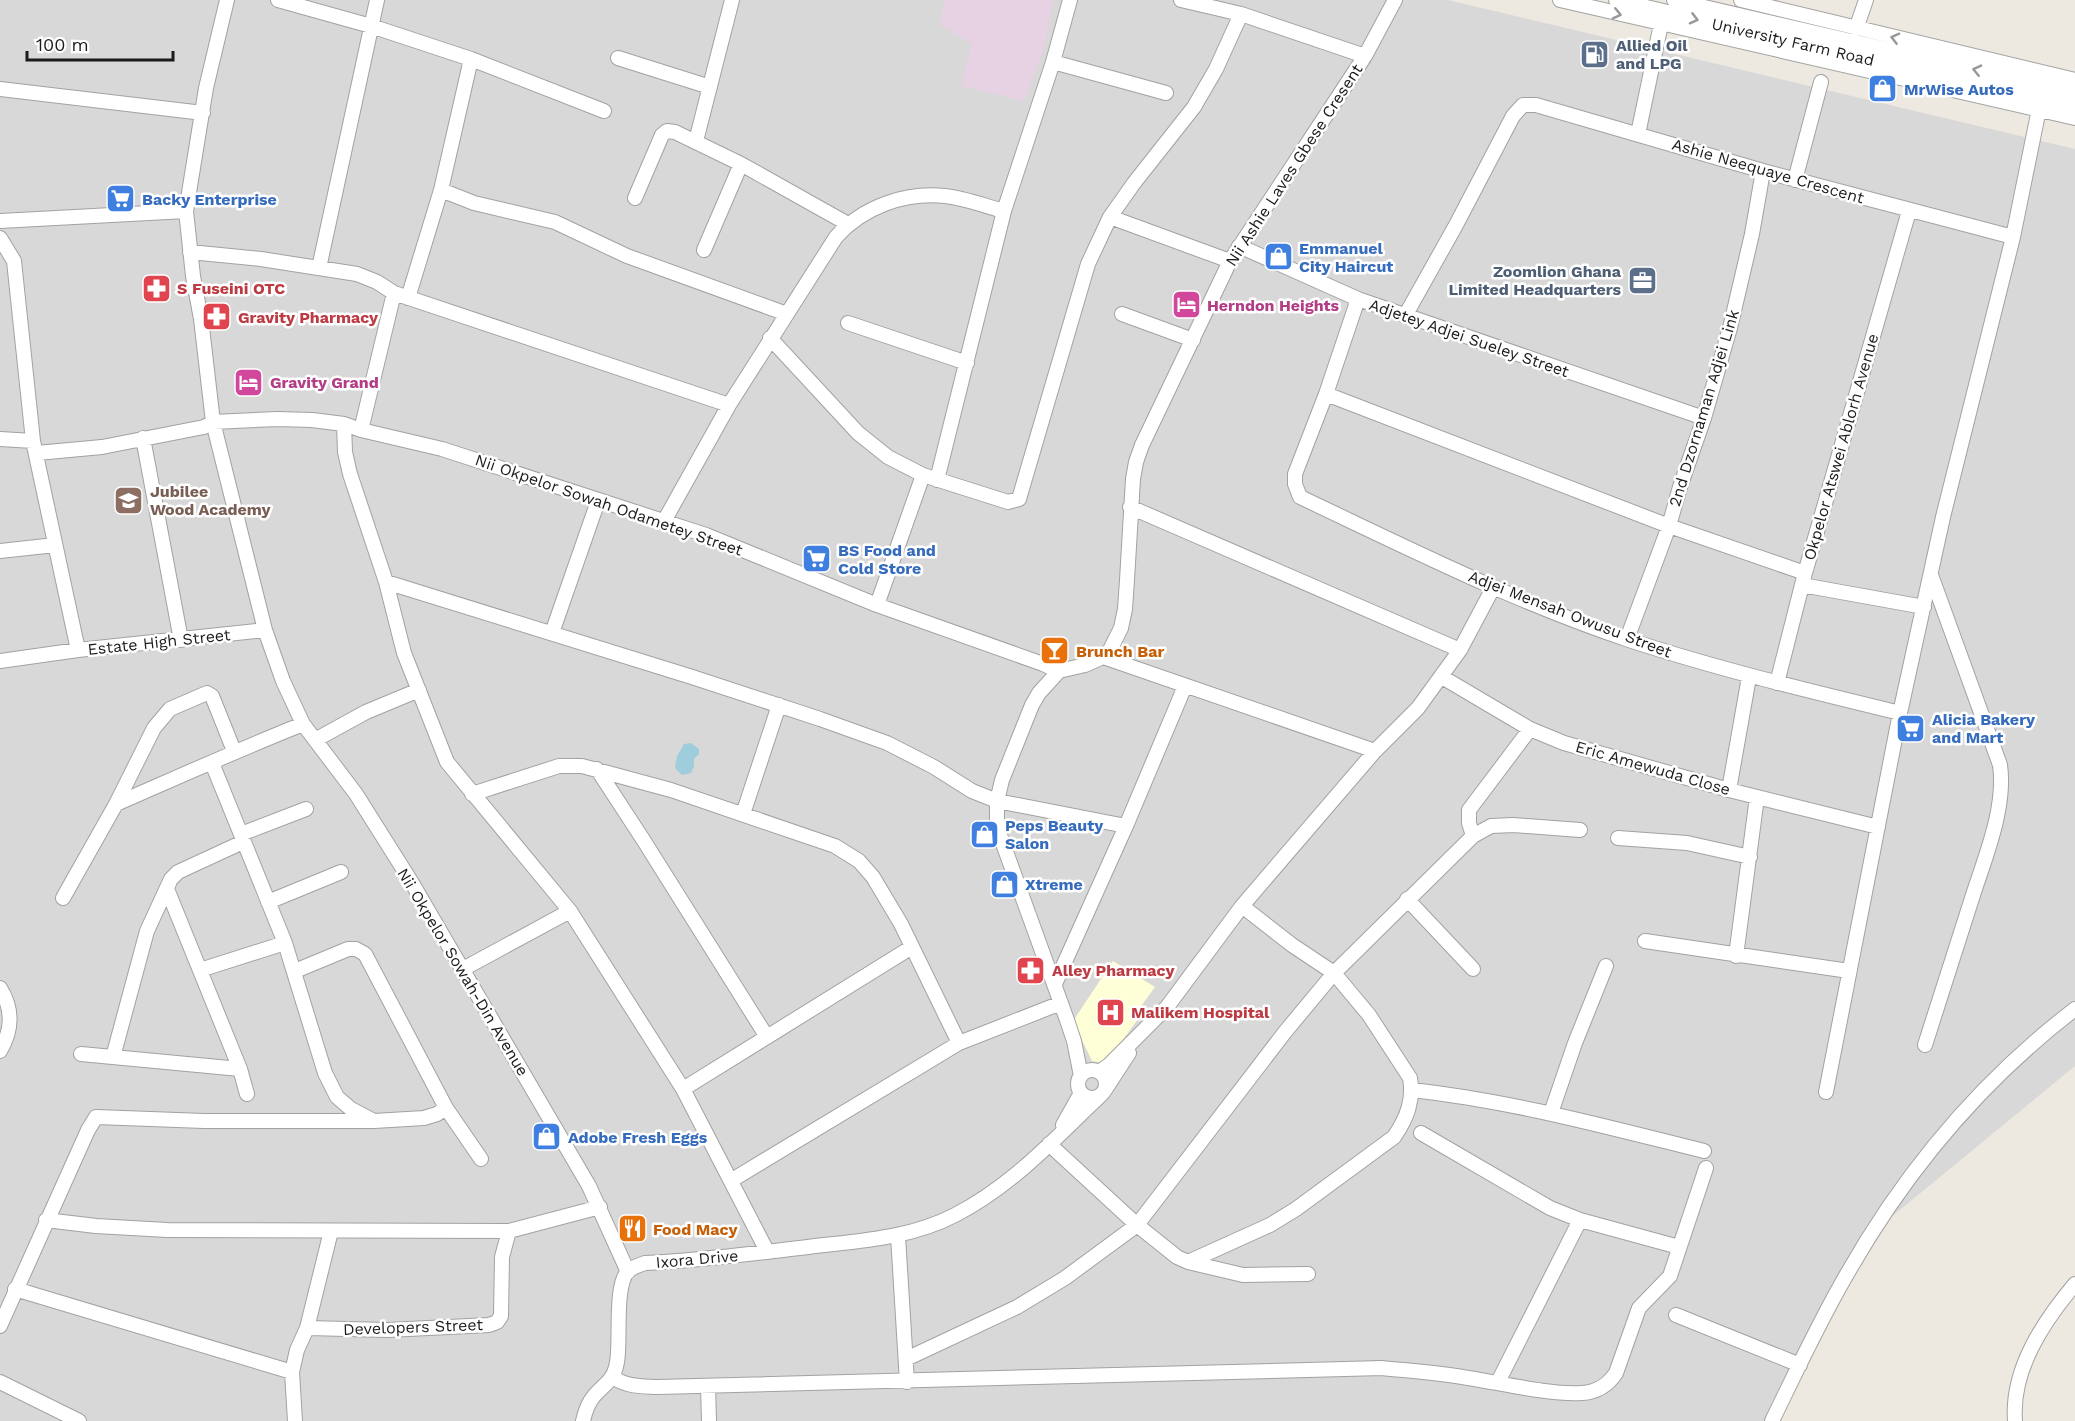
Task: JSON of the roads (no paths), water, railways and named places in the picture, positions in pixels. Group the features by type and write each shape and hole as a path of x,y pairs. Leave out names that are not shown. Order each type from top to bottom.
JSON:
{"street":[{"path":"226,0 206,88 186,211 213,422 265,630"},
{"path":"278,0 371,26 471,59 604,111"},
{"path":"319,268 377,0"},
{"path":"696,141 732,0"},
{"path":"937,480 1004,211 1053,62 1070,0"},
{"path":"1181,0 1240,14 1365,56"},
{"name":"Nii Ashie Laves Gbese Cresent","path":"1103,657 1116,640 1123,619 1130,507 1139,453 1230,261 1365,56 1395,0"},
{"path":"1560,0 2075,118"},
{"name":"University Farm Road","path":"1616,0 2075,107"},
{"name":"University Farm Road","path":"1674,0 2075,93"},
{"path":"1741,0 2075,80"},
{"path":"1856,28 1866,0"},
{"path":"770,338 858,434 888,458 923,476 1008,502 1019,500 1088,264 1110,217 1194,107 1216,69 1240,14"},
{"path":"1638,134 1661,24"},
{"path":"618,58 710,87"},
{"path":"408,298 441,190 471,59"},
{"path":"1053,62 1166,93"},
{"path":"1795,180 1821,82"},
{"path":"0,89 203,113"},
{"name":"Ashie Neequaye Crescent","path":"1405,316 1513,116 1523,105 1536,105 1795,180 2013,237"},
{"path":"1826,1092 1900,713 1943,517 2013,237 2039,109"},
{"path":"635,198 662,135 667,131 696,141 741,164 848,224"},
{"path":"704,250 741,164"},
{"name":"2nd Dzornaman Adjei Link","path":"1627,639 1669,526 1704,418 1730,328 1752,234 1763,171"},
{"path":"441,190 474,203 555,222 627,256 787,314"},
{"path":"663,523 729,405 770,338 836,237 848,224 882,204 912,197 946,196 1004,211"},
{"path":"0,221 186,211"},
{"name":"Okpelor Atswei Ablorh Avenue","path":"1777,683 1803,579 1909,211"},
{"path":"1110,217 1230,261"},
{"path":"0,238 14,261 35,447 78,650"},
{"name":"Adjetey Adjei Sueley Street","path":"1239,246 1358,299 1704,418"},
{"path":"190,252 357,274 408,298 729,405"},
{"path":"361,430 394,293"},
{"path":"1358,299 1326,394 1803,579 1924,607"},
{"path":"1122,314 1193,340"},
{"path":"848,323 967,363"},
{"name":"Adjei Mensah Owusu Street","path":"1326,394 1295,474 1294,484 1300,497 1492,588 1627,639 1749,677 1900,713"},
{"name":"Nii Okpelor Sowah Odametey Street","path":"0,439 35,447 102,447 204,427 213,422 277,419 344,424 442,449 663,523 706,535 877,605 1059,671"},
{"path":"344,424 345,452 350,474 386,582 404,653 447,762 570,911 683,1089 767,1251"},
{"path":"143,438 181,640"},
{"path":"877,605 923,476"},
{"path":"552,633 598,501"},
{"path":"1130,507 1460,650"},
{"path":"0,551 55,545"},
{"path":"1925,1046 2001,801 2003,783 2000,765 1931,575"},
{"path":"386,582 779,705 887,743 934,767 972,791 997,801 1126,826"},
{"path":"1375,751 1103,657 1085,665 1059,671 1045,684 1032,705 1010,758 997,801 998,827 1074,1041 1091,1073 1104,1077 1106,1084 1102,1094 1092,1098 1081,1093 1078,1084 1091,1073 1109,1065 1167,1006 1242,906 1375,751 1418,708 1460,650 1492,588"},
{"name":"Estate High Street","path":"0,661 78,650 265,630"},
{"name":"Nii Okpelor Sowah-Din Avenue","path":"265,630 283,681 303,724 356,794 463,969 600,1207 628,1272"},
{"name":"Eric Amewuda Close","path":"1442,677 1530,729 1564,743 1729,790 1878,827"},
{"path":"1729,790 1749,677"},
{"path":"1055,984 1126,826 1185,686"},
{"path":"315,740 366,712 419,690"},
{"path":"63,898 116,804 154,728 170,709 200,694 207,693 212,696 234,751"},
{"path":"743,814 779,705"},
{"path":"116,804 212,763 234,751 303,724"},
{"path":"1473,836 1469,823 1469,810 1530,729"},
{"path":"212,763 285,943 325,1073 337,1097 351,1109 374,1121"},
{"path":"472,794 559,766 582,766 671,790 835,846 859,861 873,877 912,947 959,1043"},
{"path":"597,769 767,1037"},
{"path":"1736,956 1757,797"},
{"path":"113,1057 147,931 171,879 178,872 242,838 306,809"},
{"path":"906,1359 1017,1307 1065,1278 1137,1225 1285,1032 1334,973 1473,836 1491,826 1512,825 1580,830"},
{"path":"1618,838 1687,843 1750,857"},
{"path":"268,902 341,872"},
{"path":"167,889 240,1069 247,1094"},
{"path":"1407,899 1473,969"},
{"path":"1188,1262 1270,1225 1296,1209 1394,1137 1412,1101 1410,1078 1369,1015 1334,973 1292,945 1242,906"},
{"path":"463,969 570,911"},
{"path":"1645,941 1849,971"},
{"path":"200,970 285,943"},
{"path":"683,1089 912,947"},
{"path":"295,971 348,949 356,949 365,954 446,1108 481,1159"},
{"path":"1551,1113 1566,1067 1606,966"},
{"path":"0,988 11,1012 8,1033 0,1051"},
{"path":"732,1180 959,1043 1061,1003"},
{"path":"1772,1421 1857,1258 1888,1207 1940,1139 1982,1091 2075,1009"},
{"name":"Ixora Drive","path":"628,1272 645,1263 898,1236 934,1226 966,1209 1016,1176 1102,1094 1141,1034"},
{"path":"81,1053 240,1069"},
{"path":"1412,1090 1490,1100 1704,1151"},
{"path":"1081,1093 1053,1140 1137,1225 1177,1257 1188,1262 1243,1275 1308,1274"},
{"path":"0,1326 46,1220 96,1117 204,1121 374,1121 424,1118 446,1108"},
{"path":"1421,1134 1550,1208 1580,1220 1679,1247"},
{"path":"613,1377 620,1382 635,1386 708,1386 1382,1368 1454,1375 1562,1392 1583,1393 1600,1389 1610,1382 1616,1373 1639,1308 1670,1276 1706,1168"},
{"path":"46,1220 96,1226 167,1230 508,1231 600,1207"},
{"path":"1497,1382 1580,1220"},
{"path":"295,1421 292,1372 297,1350 307,1328 331,1231"},
{"name":"Developers Street","path":"307,1328 388,1330 489,1325 497,1322 501,1316 502,1257 508,1231"},
{"path":"898,1236 907,1382"},
{"path":"583,1421 595,1394 613,1377 618,1353 620,1289 628,1272"},
{"path":"2015,1421 2017,1386 2021,1369 2049,1319 2075,1284"},
{"path":"15,1289 292,1372"},
{"path":"1676,1315 1800,1365"},
{"path":"0,1382 79,1421"},
{"path":"708,1386 709,1421"}],"water":[{"path":"691,743 699,749 699,754 694,759 691,773 682,775 675,768 677,756 684,744"}],"place":[{"name":"Allied Oil and LPG","path":"1595,54"},
{"name":"MrWise Autos","path":"1883,89"},
{"name":"Backy Enterprise","path":"121,199"},
{"name":"Emmanuel City Haircut","path":"1278,257"},
{"name":"Zoomlion Ghana Limited Headquarters","path":"1642,280"},
{"name":"S Fuseini OTC","path":"156,288"},
{"name":"Herndon Heights","path":"1186,305"},
{"name":"Gravity Pharmacy","path":"217,317"},
{"name":"Gravity Grand","path":"249,382"},
{"name":"Jubilee Wood Academy","path":"129,500"},
{"name":"BS Food and Cold Store","path":"817,559"},
{"name":"Brunch Bar","path":"1055,651"},
{"name":"Alicia Bakery and Mart","path":"1911,728"},
{"name":"Peps Beauty Salon","path":"984,834"},
{"name":"Xtreme","path":"1004,884"},
{"name":"Alley Pharmacy","path":"1031,970"},
{"name":"Malikem Hospital","path":"1110,1012"},
{"name":"Adobe Fresh Eggs","path":"547,1137"},
{"name":"Food Macy","path":"632,1229"}]}
